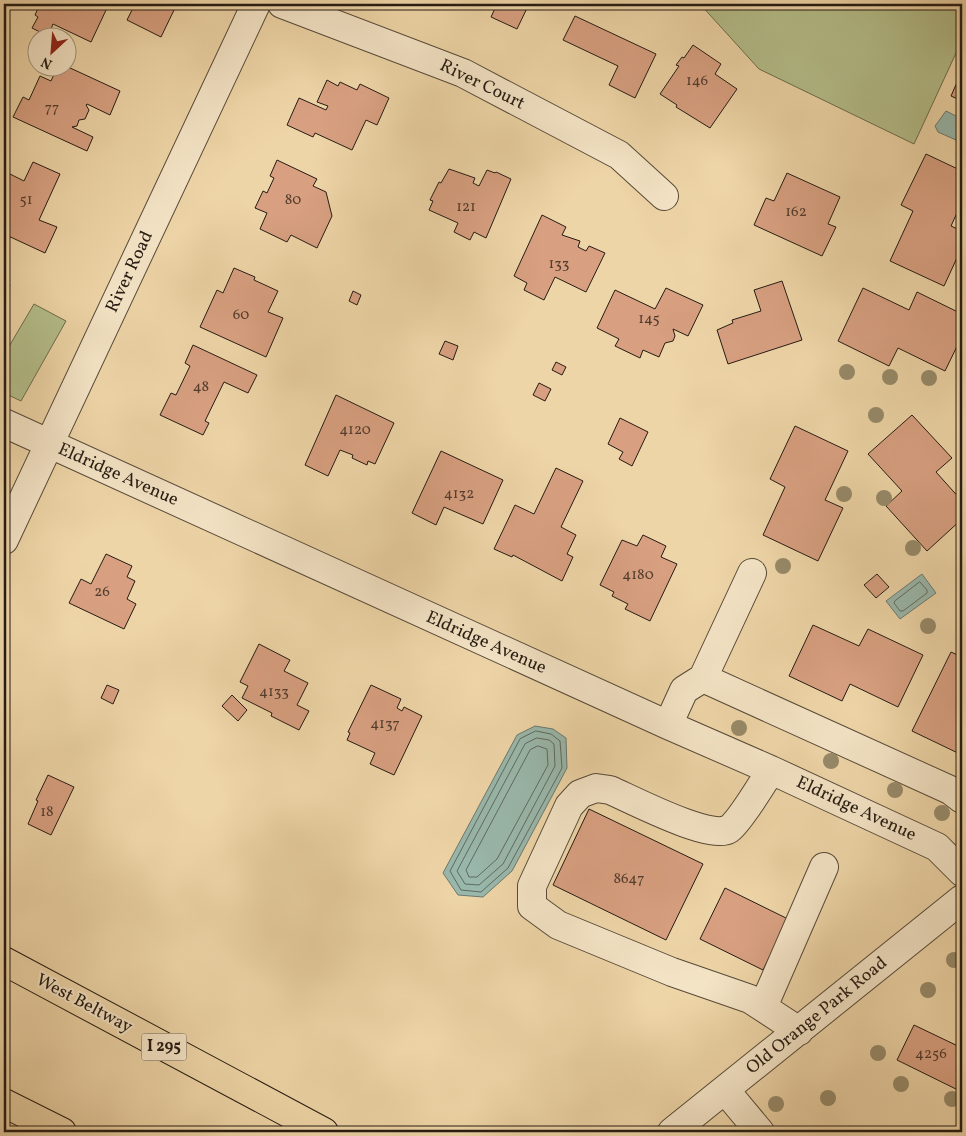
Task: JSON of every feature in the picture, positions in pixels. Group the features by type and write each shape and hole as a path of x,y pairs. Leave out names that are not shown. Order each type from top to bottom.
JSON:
{"highway":[{"name":"West Beltway","path":"4,961 324,1132"},
{"path":"4,1103 62,1132"}],"street":[{"name":"River Road","path":"4,540 256,4"},
{"name":"River Court","path":"282,4 464,73 619,155 664,196"},
{"name":"Eldridge Avenue","path":"4,423 668,725 772,770 937,847 962,872"},
{"path":"668,725 684,690 703,678 752,573"},
{"path":"703,678 950,790 962,799"},
{"path":"772,770 736,822 728,830 715,832 694,827 610,790 596,788 580,794 569,806 532,886 532,906 558,925 672,972 750,999 799,1030"},
{"path":"763,1008 824,867"},
{"name":"Old Orange Park Road","path":"672,1132 962,899"},
{"path":"725,1090 760,1132"}],"green space":[{"path":"700,4 962,4 962,40 914,144 759,69"},
{"path":"34,304 66,321 21,401 4,393 4,355"}],"water":[{"path":"946,111 962,119 962,141 938,132 935,126"},
{"path":"922,574 936,593 900,619 886,601"},
{"path":"535,726 553,729 566,738 567,768 512,871 483,897 458,895 443,873 517,735"}],"building":[{"path":"40,4 98,4 107,8 91,42 78,36 78,28 61,28 53,24 51,28 32,28 38,17 35,15"},
{"path":"135,4 165,4 175,8 161,37 127,20"},
{"path":"497,4 529,4 517,29 491,17"},
{"path":"529,4 544,4 541,9"},
{"path":"575,16 656,54 635,98 609,85 618,66 563,40"},
{"path":"693,45 721,64 715,74 737,89 710,128 676,107 677,105 660,94 679,66 676,65 682,57 684,58"},
{"path":"962,71 962,101 951,96"},
{"path":"78,72 120,91 110,115 87,104 89,110 85,119 79,120 77,126 72,127 93,137 87,151 13,117 23,97 29,100 39,78 51,81 52,78 78,78"},
{"path":"327,80 338,86 340,82 357,90 360,84 389,98 377,125 366,120 352,150 315,133 313,137 287,125 299,98 326,110 328,106 317,102"},
{"path":"926,154 962,171 962,202 951,226 962,231 962,247 944,286 890,261 913,211 901,205"},
{"path":"277,160 317,179 313,186 326,192 332,216 317,248 291,235 287,242 260,229 267,213 255,208 263,191 267,193 274,178 270,176"},
{"path":"33,162 60,174 39,220 57,227 45,253 4,234 4,177 6,172 24,181"},
{"path":"449,169 475,178 473,183 479,186 487,170 511,179 486,238 474,232 470,240 454,232 458,223 429,210 433,201 430,200 439,182 441,183"},
{"path":"787,173 840,197 828,224 836,227 822,256 754,225 766,198 774,201"},
{"path":"542,215 566,227 562,235 580,241 578,247 586,251 589,246 605,253 586,292 555,277 544,300 524,290 527,283 514,276"},
{"path":"234,268 255,277 254,280 278,291 268,312 283,318 266,357 200,327 217,290 223,293"},
{"path":"782,281 802,340 728,364 717,330 733,323 732,320 761,311 754,290"},
{"path":"4,282 10,285 4,299"},
{"path":"666,288 703,305 688,336 673,329 675,336 673,341 665,343 659,357 643,350 640,358 615,346 619,339 597,328 615,290 655,309"},
{"path":"863,288 909,310 917,292 962,314 962,336 945,371 898,348 889,366 838,341"},
{"path":"353,291 361,295 357,305 349,301"},
{"path":"445,341 458,346 453,360 439,354"},
{"path":"193,345 257,375 248,393 224,382 205,421 209,423 203,435 160,415 171,393 176,395 190,366 185,363"},
{"path":"556,362 566,367 562,375 552,370"},
{"path":"539,383 551,389 545,401 533,395"},
{"path":"336,395 394,423 375,464 368,461 367,465 352,458 353,455 340,450 328,476 305,465"},
{"path":"912,415 952,458 936,472 962,501 962,519 927,551 886,506 902,491 868,454"},
{"path":"620,418 648,432 632,466 619,459 623,452 608,444"},
{"path":"795,426 848,451 825,500 843,508 818,561 763,535 785,487 770,479"},
{"path":"441,451 503,480 483,524 444,507 436,525 412,513"},
{"path":"556,468 583,481 561,527 576,535 567,554 573,557 562,581 513,555 512,557 494,549 515,505 534,514"},
{"path":"643,535 666,546 661,557 677,564 650,621 625,609 628,604 612,596 614,592 600,585 622,540 637,546"},
{"path":"106,554 132,566 127,577 135,581 127,599 136,604 124,629 69,603 81,579 91,584"},
{"path":"877,574 889,587 876,598 864,585"},
{"path":"813,625 859,646 868,629 923,655 898,707 850,684 842,701 789,676"},
{"path":"259,644 290,660 284,671 308,683 297,705 309,711 299,730 271,716 272,713 242,698 248,686 240,682"},
{"path":"951,652 962,657 962,755 912,731"},
{"path":"107,685 119,690 113,704 101,698"},
{"path":"371,685 401,699 397,708 402,711 404,707 422,716 394,775 370,764 375,753 347,740 350,733 348,732"},
{"path":"232,695 247,710 238,721 222,706"},
{"path":"48,775 74,787 51,835 28,824 38,801 36,800"},
{"path":"589,809 703,864 666,940 553,885"},
{"path":"725,888 788,919 763,970 700,939"},
{"path":"914,1025 962,1048 962,1092 897,1060"}]}
